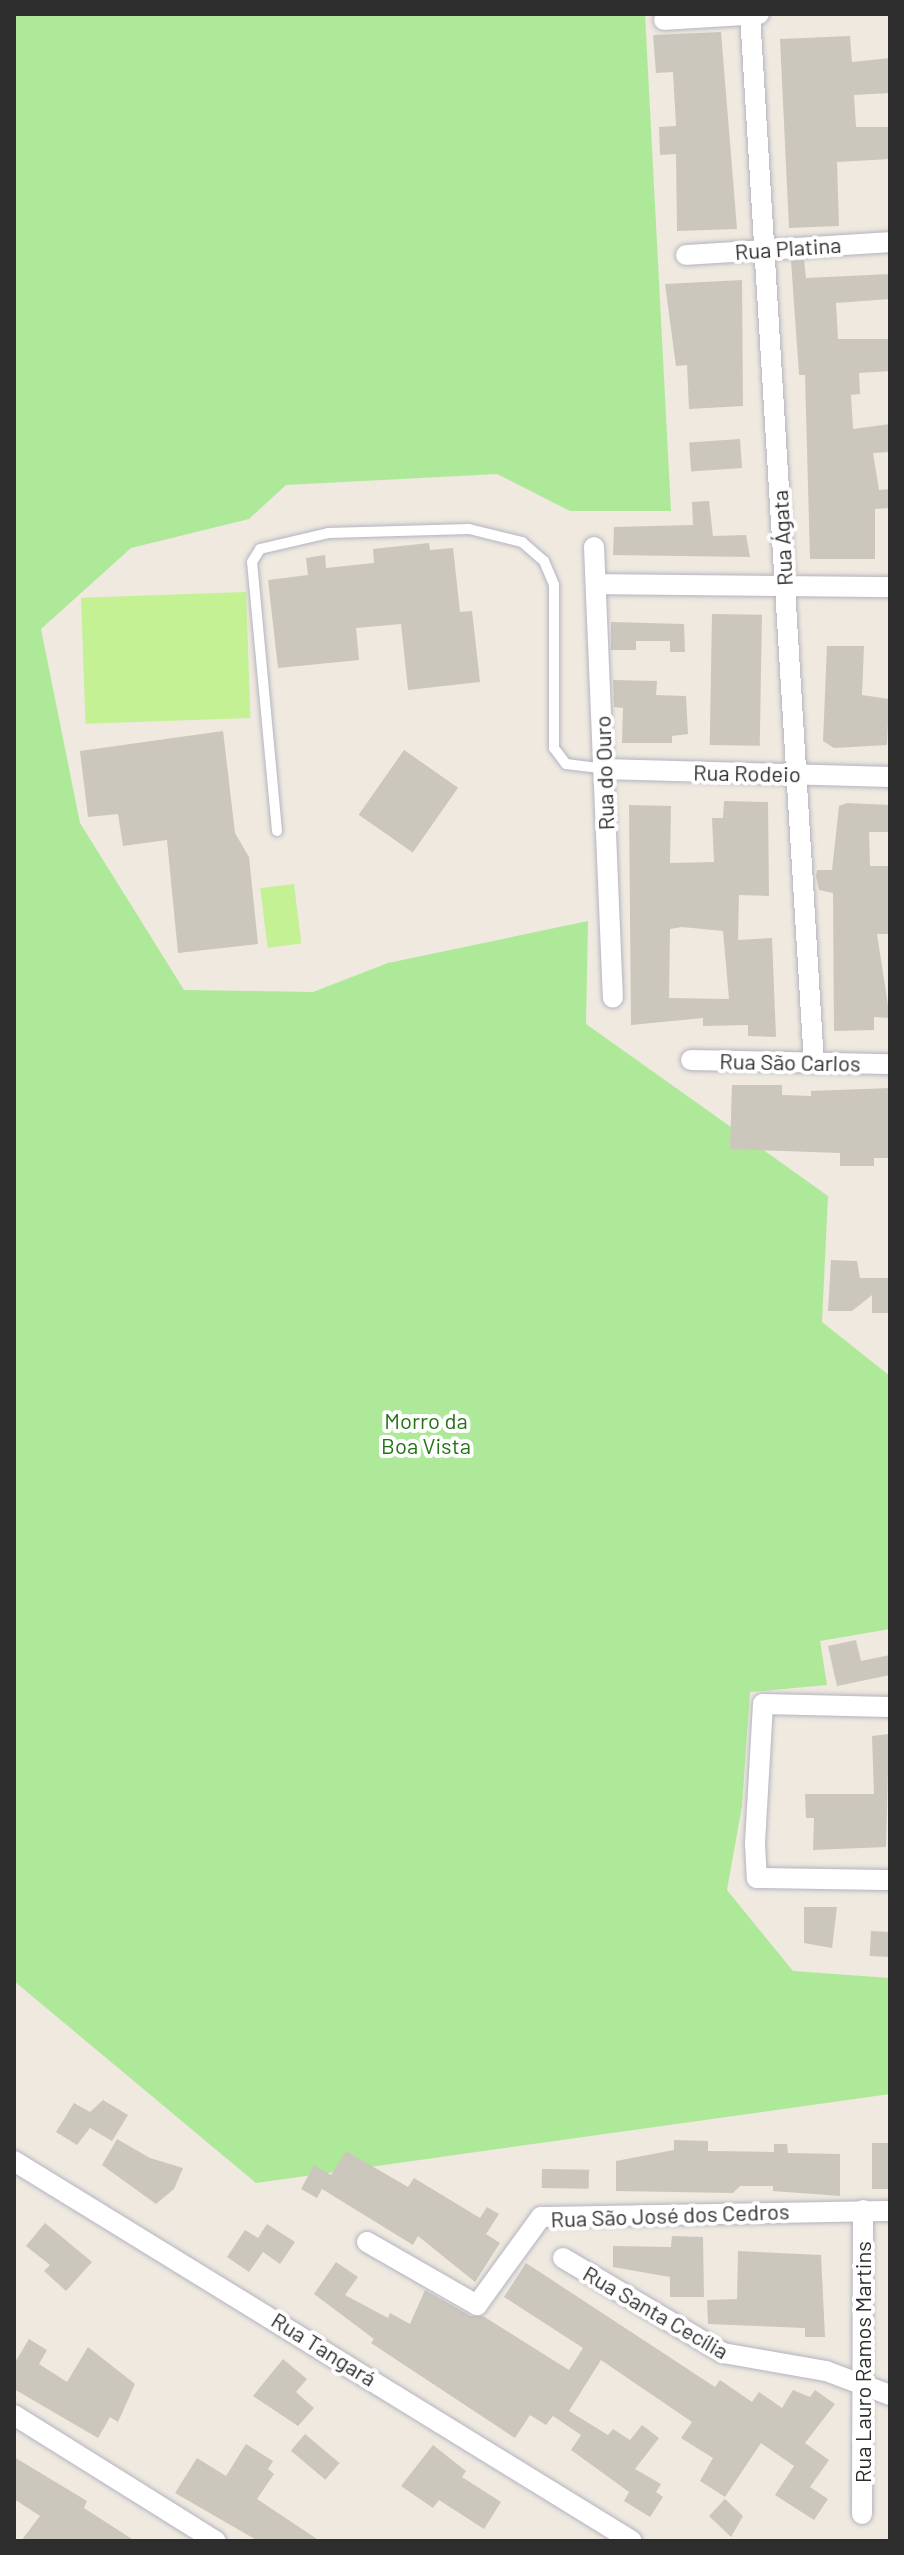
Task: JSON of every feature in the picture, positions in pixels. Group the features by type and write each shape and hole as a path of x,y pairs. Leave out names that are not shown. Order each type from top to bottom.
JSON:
{"street":[{"name":"Rua Ágata","path":"750,14 814,1063"},
{"path":"664,20 759,14"},
{"name":"Rua Platina","path":"686,255 890,242"},
{"name":"Rua do Ouro","path":"594,547 613,998"},
{"path":"596,584 890,587"},
{"name":"Rua Rodeio","path":"604,769 890,777"},
{"name":"Rua São Carlos","path":"691,1060 890,1064"},
{"path":"890,1707 763,1704 757,1878 890,1880"},
{"name":"Rua Tangará","path":"14,2161 632,2541"},
{"name":"Rua Lauro Ramos Martins","path":"862,2514 863,2210"},
{"name":"Rua São José dos Cedros","path":"367,2242 477,2305 541,2217 890,2211"},
{"name":"Rua Santa Cecília","path":"563,2258 723,2353 863,2383 890,2395"},
{"path":"14,2415 187,2533 216,2541"}],"lane":[{"path":"277,831 252,562 260,549 328,533 469,529 522,542 544,561 554,585 554,748 566,764 604,769"}],"green space":[{"name":"Morro da Boa Vista","path":"14,14 645,14 671,511 570,511 497,474 286,485 249,519 131,548 41,629 80,823 184,990 313,992 388,963 588,921 586,1024 828,1196 822,1322 890,1376 890,1629 820,1641 827,1685 750,1692 742,1806 727,1890 793,1971 890,1978 890,2094 256,2183 14,1981"},
{"path":"246,592 250,718 85,724 81,598"},
{"path":"294,884 301,944 268,948 260,888"}],"building":[{"path":"721,32 737,229 677,231 676,154 660,155 659,127 676,126 673,72 656,73 653,35"},
{"path":"850,36 852,62 890,58 890,93 854,95 856,127 890,127 890,159 837,162 839,226 789,228 780,39"},
{"path":"804,260 806,278 890,274 890,299 836,303 838,339 890,339 890,371 859,373 860,394 851,395 853,429 890,424 890,452 873,453 879,490 890,489 890,508 875,509 875,559 810,559 805,375 799,375 791,261"},
{"path":"742,280 743,406 689,409 687,365 676,366 665,284"},
{"path":"740,439 742,468 691,471 689,443"},
{"path":"709,501 713,536 746,535 750,557 613,555 614,527 693,525 692,502"},
{"path":"429,543 430,550 453,548 460,612 472,611 480,682 408,690 401,624 356,628 359,660 278,668 268,580 308,575 306,558 325,555 326,568 374,563 373,549"},
{"path":"712,614 762,615 760,746 710,745"},
{"path":"611,622 684,624 685,652 670,652 670,641 636,641 636,650 611,650"},
{"path":"827,646 864,646 862,695 889,699 887,745 834,748 823,741"},
{"path":"613,680 657,681 656,695 686,696 688,734 672,736 672,743 622,743 623,708 614,707"},
{"path":"223,731 235,833 249,857 258,944 178,953 167,840 123,846 118,814 88,817 80,751"},
{"path":"404,750 458,788 413,853 359,815"},
{"path":"724,801 768,802 769,896 739,895 738,940 772,938 776,1037 748,1036 748,1025 703,1026 703,1018 631,1025 629,805 671,806 670,863 714,862 712,818 723,818","holes":["682,927 723,931 729,999 669,998 670,929"]},
{"path":"847,803 890,805 890,832 869,832 870,866 890,866 890,934 877,934 890,1018 874,1017 874,1030 834,1031 833,893 819,890 816,876 817,870 832,870 839,806"},
{"path":"732,1085 782,1085 782,1095 811,1096 811,1091 890,1088 890,1158 874,1158 874,1166 840,1166 840,1153 730,1149"},
{"path":"831,1260 857,1261 860,1278 890,1278 890,1313 872,1313 872,1295 852,1311 828,1311"},
{"path":"856,1640 861,1661 890,1655 890,1675 837,1686 828,1646"},
{"path":"889,1734 886,1847 813,1850 814,1818 806,1818 805,1794 874,1794 872,1736"},
{"path":"804,1907 837,1907 832,1948 804,1943"},
{"path":"871,1931 890,1932 889,1957 870,1956"},
{"path":"103,2100 128,2115 112,2141 90,2128 77,2145 56,2132 74,2103 90,2112"},
{"path":"117,2139 150,2158 183,2168 174,2189 156,2204 102,2165"},
{"path":"674,2140 708,2141 708,2151 774,2152 774,2144 787,2144 788,2153 840,2154 840,2196 773,2191 773,2186 740,2186 733,2193 616,2191 616,2161 674,2150"},
{"path":"872,2143 890,2143 890,2189 872,2189"},
{"path":"346,2151 408,2187 414,2178 480,2218 487,2207 499,2214 486,2234 500,2243 475,2282 418,2236 413,2245 322,2189 317,2198 301,2189 314,2165 331,2175"},
{"path":"542,2169 589,2170 589,2189 542,2188"},
{"path":"45,2223 92,2262 66,2291 44,2271 50,2265 26,2246"},
{"path":"267,2224 295,2242 280,2264 263,2252 249,2272 227,2257 245,2230 258,2238"},
{"path":"672,2236 703,2237 704,2297 670,2297 670,2277 613,2267 613,2246 671,2247"},
{"path":"738,2251 821,2255 825,2337 805,2337 805,2328 708,2324 707,2300 737,2299"},
{"path":"336,2262 358,2277 345,2295 388,2318 390,2313 410,2324 425,2290 471,2316 483,2316 569,2370 583,2348 504,2297 526,2263 715,2387 720,2380 752,2402 759,2392 782,2408 793,2390 810,2397 815,2390 835,2404 805,2443 829,2460 810,2487 828,2499 814,2520 775,2495 794,2466 761,2443 725,2497 700,2481 713,2458 681,2438 692,2422 601,2360 569,2411 608,2435 613,2429 630,2440 642,2425 659,2438 635,2469 661,2484 656,2492 663,2497 650,2517 624,2501 629,2492 571,2450 581,2435 553,2416 546,2425 530,2415 515,2438 371,2343 374,2339 314,2294"},
{"path":"29,2339 47,2350 39,2364 67,2382 88,2347 135,2384 118,2422 110,2417 98,2438 14,2389 14,2364"},
{"path":"283,2359 307,2379 296,2392 314,2408 298,2426 253,2396"},
{"path":"305,2434 339,2463 325,2480 291,2451"},
{"path":"246,2444 273,2461 268,2469 274,2474 257,2499 320,2541 258,2541 175,2493 197,2458 226,2476"},
{"path":"433,2445 466,2471 462,2477 501,2502 484,2529 439,2500 433,2508 401,2486"},
{"path":"14,2457 87,2501 84,2508 135,2541 21,2541 40,2516 14,2499"},
{"path":"725,2499 743,2516 731,2537 709,2516"}]}
